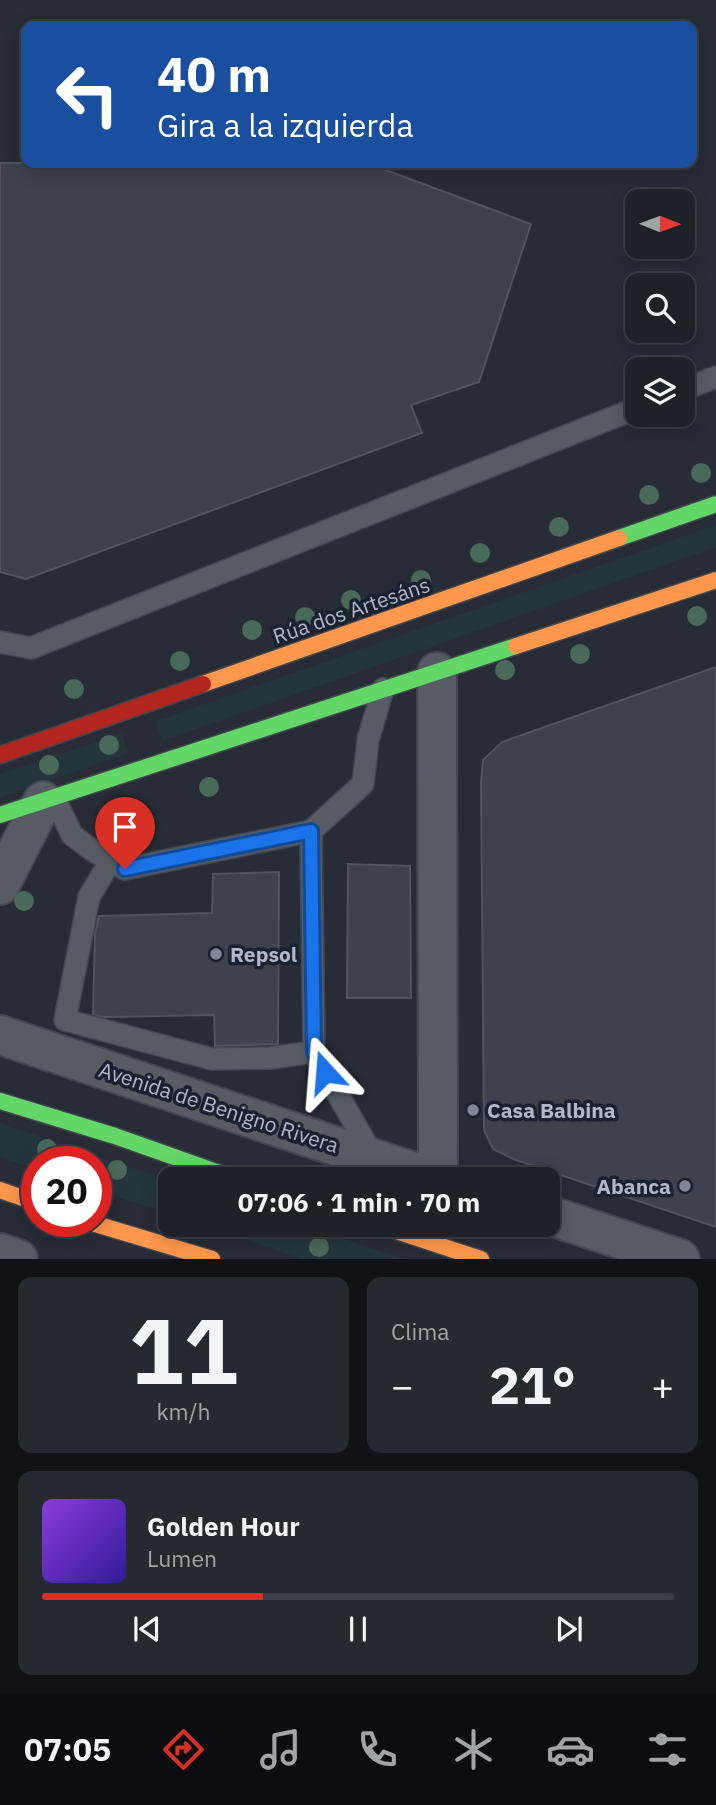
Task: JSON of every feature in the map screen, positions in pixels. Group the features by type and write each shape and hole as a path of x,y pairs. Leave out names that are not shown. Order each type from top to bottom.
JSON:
{"street":[{"name":"Rúa dos Artesáns","path":"0,755 716,504"},
{"path":"0,815 716,580"},
{"path":"437,672 438,1167"},
{"path":"0,885 48,799"},
{"name":"Avenida de Benigno Rivera","path":"0,1035 401,1167"},
{"path":"0,1101 115,1136 202,1167"},
{"path":"0,1190 21,1197"},
{"path":"560,1219 680,1259"},
{"path":"112,1229 212,1259"},
{"path":"438,1237 481,1259"},
{"path":"0,1253 18,1259"}],"lane":[{"path":"695,385 716,377"},
{"path":"0,642 31,648 625,413"},
{"path":"48,799 72,835 125,869 311,831 363,784 368,740 383,690"},
{"path":"311,831 314,1052 374,1158"},
{"path":"111,860 89,897 65,1020 212,1059 270,1058 314,1052"},
{"path":"87,1063 99,1028"}],"shaded area":[{"path":"716,525 716,547 162,741 156,721"},
{"path":"122,733 128,753 0,798 0,774"},
{"path":"0,1123 67,1146 21,1146 21,1164 0,1157"},
{"path":"112,1161 158,1177 158,1210 112,1195"},
{"path":"237,1237 338,1237 404,1259 302,1259"}],"building":[{"path":"0,163 21,163 21,168 380,168 531,224 479,382 411,405 422,433 26,579 0,572"},
{"path":"716,667 716,1227 560,1175 560,1167 537,1167 513,1159 493,1149 484,1130 481,782 483,760 502,742"},
{"path":"348,864 410,866 411,998 347,998"},
{"path":"279,872 278,1044 215,1046 214,1015 104,1017 93,1014 95,934 99,916 212,913 213,874"}],"traffic: fast":[{"path":"619,538 716,504"},
{"path":"0,815 516,646"},
{"path":"0,1101 115,1136 202,1167"}],"traffic: slow":[{"path":"203,684 619,538"},
{"path":"516,646 716,580"},
{"path":"0,1190 21,1197"},
{"path":"112,1229 212,1259"},
{"path":"414,1237 481,1259"}],"traffic: jam":[{"path":"0,755 203,684"}],"place":[{"name":"Repsol","path":"216,954"},
{"name":"Casa Balbina","path":"473,1110"},
{"name":"Abanca","path":"685,1186"}],"route":[{"path":"125,869 311,831 314,1052 325,1072"}]}
